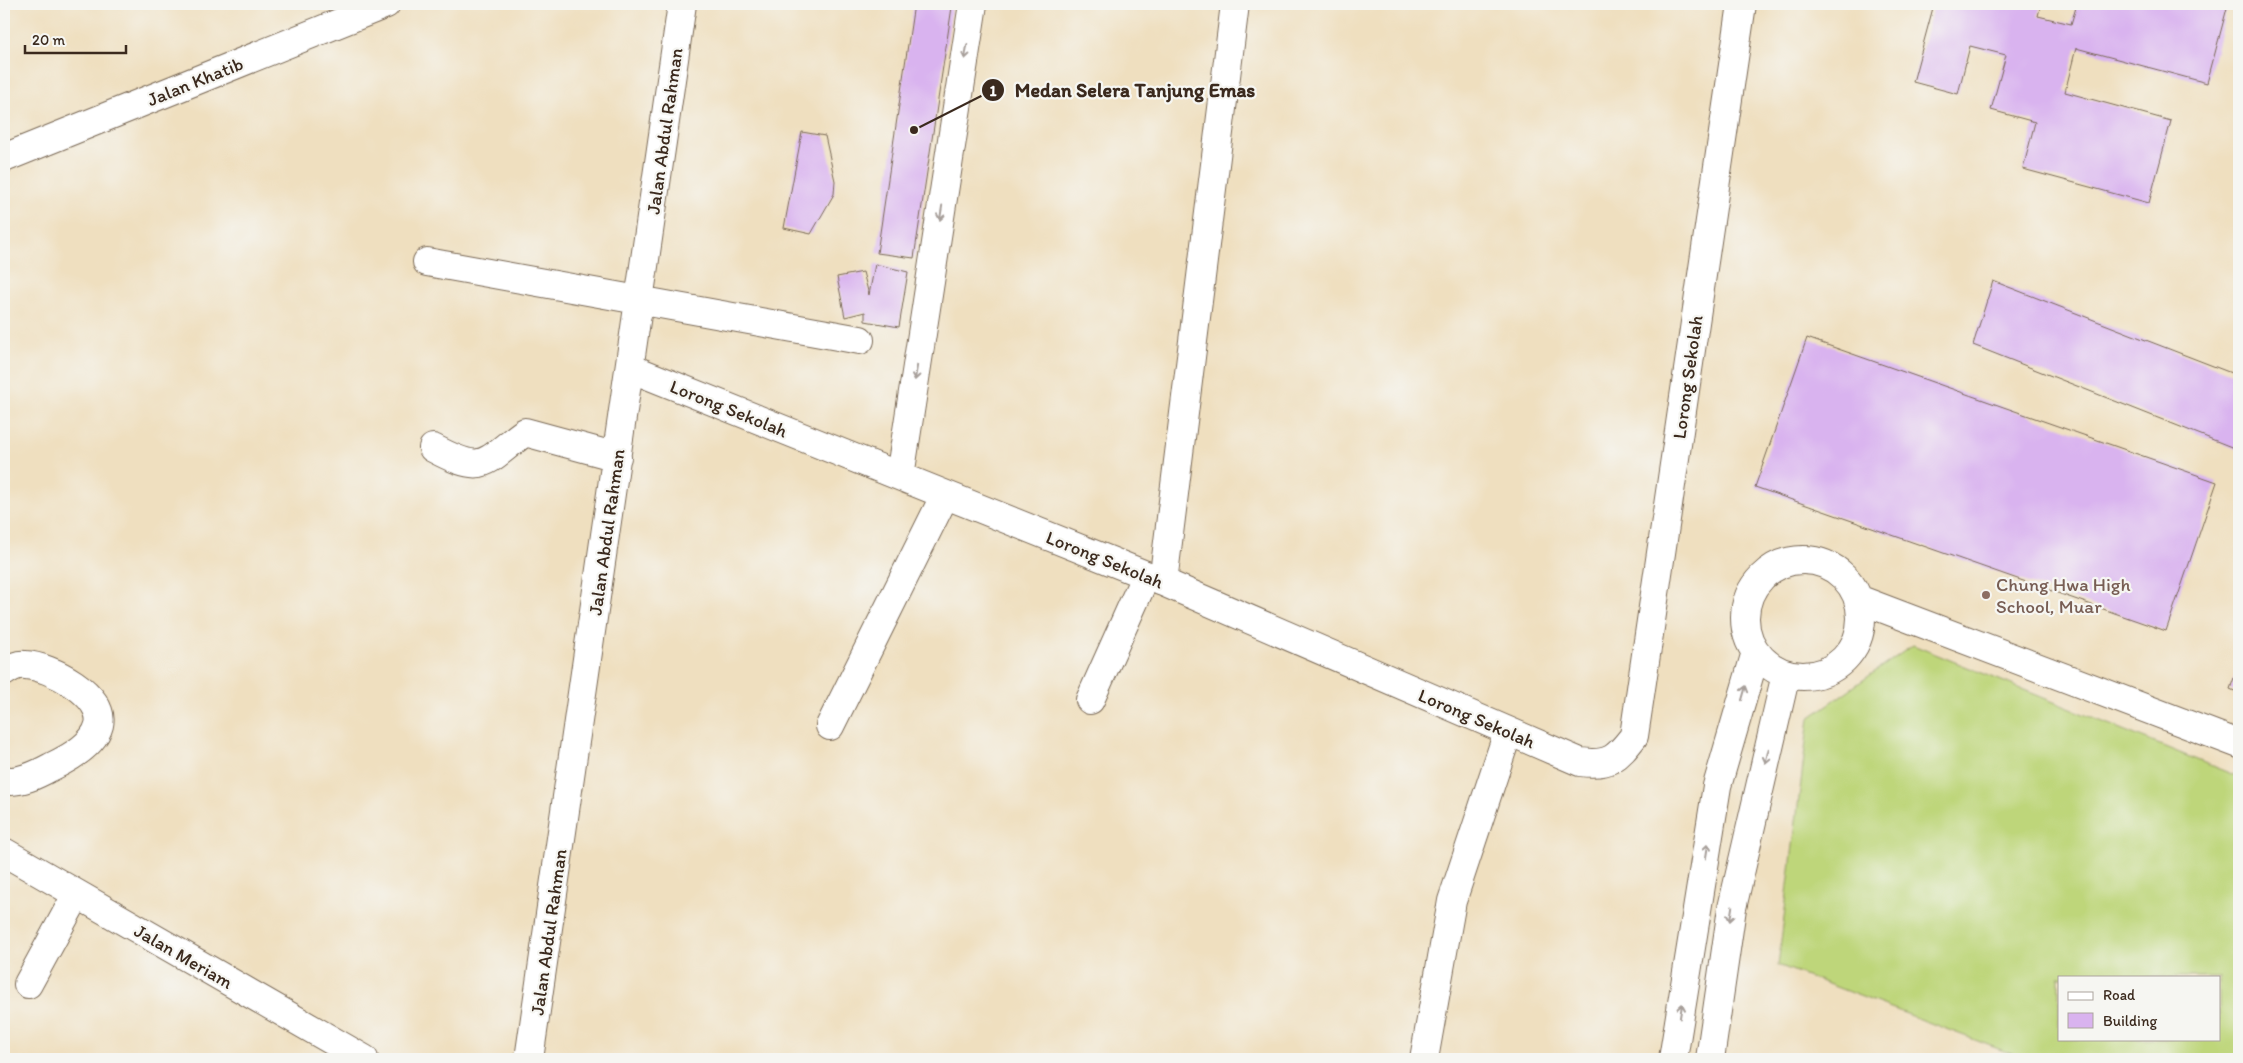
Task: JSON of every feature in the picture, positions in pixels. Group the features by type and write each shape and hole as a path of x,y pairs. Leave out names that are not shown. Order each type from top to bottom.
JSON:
{"street":[{"name":"Jalan Khatib","path":"4,158 386,4"},
{"name":"Jalan Abdul Rahman","path":"529,1059 682,4"},
{"path":"900,476 973,4"},
{"path":"1090,700 1154,579 1235,4"},
{"name":"Lorong Sekolah","path":"630,368 1154,579 1580,762 1599,764 1620,754 1634,736 1742,4"},
{"path":"427,262 860,340"},
{"path":"433,448 459,462 473,465 499,454 525,432 617,457"},
{"path":"830,726 946,495"},
{"path":"1805,560 1828,565 1846,578 1858,599 1862,624 1854,649 1836,668 1812,677 1786,674 1769,666 1756,652 1749,640 1745,617 1749,594 1763,576 1783,563 1805,560"},
{"path":"1858,599 2239,744"},
{"path":"1674,1059 1717,786 1756,652"},
{"path":"4,672 23,664 36,666 59,675 93,699 99,712 99,725 89,741 74,754 31,776 22,779 4,780"},
{"path":"1710,1059 1732,908 1786,674"},
{"path":"1424,1059 1452,901 1508,732"},
{"name":"Jalan Meriam","path":"4,852 364,1059"},
{"path":"28,984 77,894"}],"green space":[{"path":"1913,645 2239,777 2239,1059 2025,1059 1778,965 1809,718"}],"building":[{"path":"914,4 952,7 914,258 877,253"},
{"path":"1934,4 2041,4 2038,16 2071,24 2077,4 2211,4 2227,8 2207,83 2076,48 2065,92 2171,121 2149,203 2023,169 2035,122 1991,110 2006,55 1970,46 1958,94 1913,82"},
{"path":"802,132 825,136 835,181 834,194 811,234 784,228"},
{"path":"875,264 908,272 899,327 865,321 865,312 845,317 837,277 863,272 869,295"},
{"path":"1993,281 2239,376 2239,450 1973,345"},
{"path":"1807,338 2217,482 2166,631 1755,487"},
{"path":"2239,664 2239,693 2230,689"}],"place":[{"name":"Medan Selera Tanjung Emas","path":"914,130"},
{"name":"Chung Hwa High School, Muar","path":"1986,595"}]}
